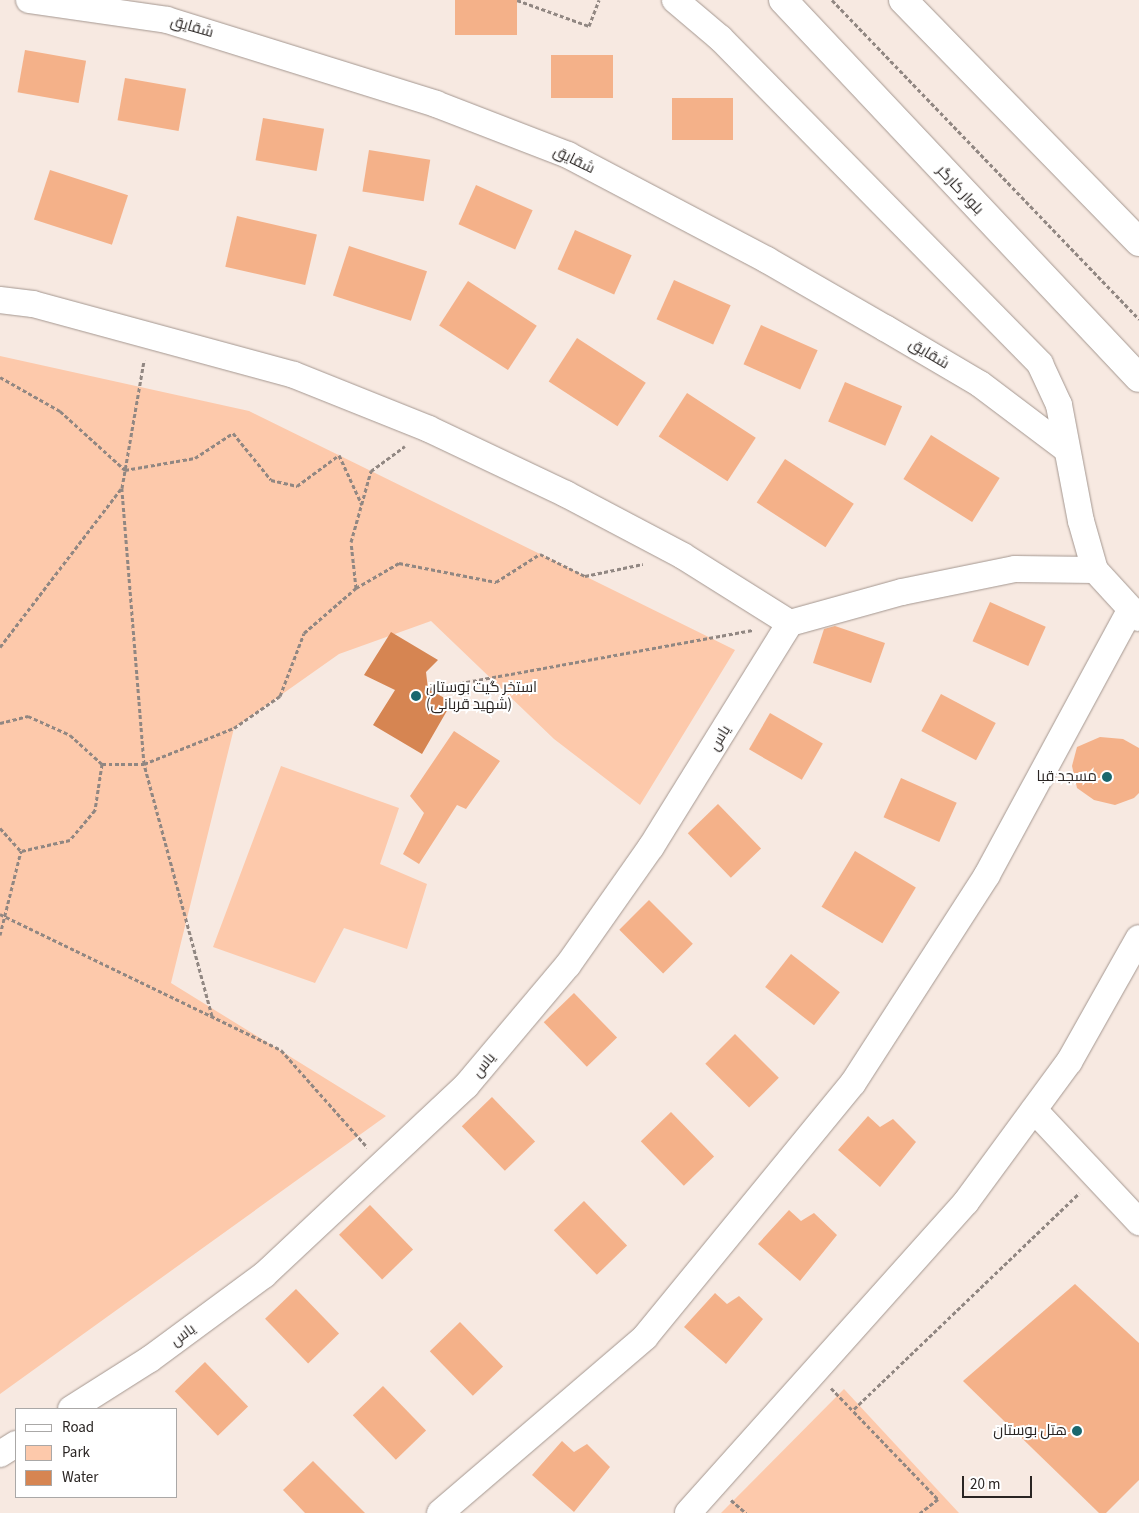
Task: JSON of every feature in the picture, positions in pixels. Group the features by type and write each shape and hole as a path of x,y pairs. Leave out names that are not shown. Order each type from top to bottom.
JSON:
{"main road":[{"name":"بلوار کارگر","path":"783,0 1139,378"},
{"path":"903,0 1139,242"}],"street":[{"name":"شقایق","path":"28,0 167,20 436,104 568,156 767,260 885,328 980,384 1065,448"},
{"path":"440,1513 645,1337 853,1083 987,875 1135,613 1094,570 1065,448 1059,405 1040,364 720,38 675,0"},
{"path":"0,300 33,304 148,337 294,375 429,429 566,494 683,556 790,623 902,592 1015,569 1094,570"},
{"name":"یاس","path":"73,1408 150,1359 264,1275 466,1086 568,965 651,847 790,623"},
{"path":"688,1513 966,1202 1068,1062 1139,938"},
{"path":"1034,1110 1095,1178 1139,1222"},
{"path":"0,1454 15,1445"}],"path":[{"path":"517,0 589,26 599,0"},
{"path":"832,0 1139,320"},
{"path":"148,337 122,488 144,764 212,1016"},
{"path":"0,377 60,412 125,470"},
{"path":"356,588 351,542 372,471 429,429"},
{"path":"125,470 195,458 233,433 271,480 297,486 339,455 362,504"},
{"path":"0,647 122,488"},
{"path":"0,723 28,716 70,735 102,764 144,764 234,728 280,696 304,633 356,588 399,563 496,582 540,554 585,576 683,556"},
{"path":"428,689 790,623"},
{"path":"21,851 70,840 95,810 102,764"},
{"path":"0,828 21,851"},
{"path":"0,935 21,851"},
{"path":"0,914 281,1050 383,1164"},
{"path":"854,1409 1095,1178"},
{"path":"814,1372 854,1409 938,1498 920,1513"}],"green space":[{"path":"0,356 249,411 735,650 640,805 554,739 431,621 339,654 234,728 171,983 386,1116 0,1394"},
{"path":"281,766 399,808 380,864 427,884 407,949 344,928 315,983 213,947"},
{"path":"844,1389 959,1513 721,1513"}],"water":[{"name":"استخر گیت بوستان (شهید قربانی)","path":"391,632 438,660 426,672 428,689 452,702 422,754 373,725 395,690 364,675"}],"building":[{"path":"455,0 517,0 517,35 455,35"},
{"path":"25,50 86,61 79,103 18,92"},
{"path":"551,55 613,55 613,98 551,98"},
{"path":"125,78 186,89 179,131 118,120"},
{"path":"672,98 733,98 733,140 672,140"},
{"path":"263,118 324,129 317,171 256,160"},
{"path":"369,150 430,160 424,201 362,191"},
{"path":"50,170 128,195 112,245 34,219"},
{"path":"476,185 533,210 515,250 459,224"},
{"path":"237,216 317,234 305,285 225,267"},
{"path":"575,230 632,255 614,295 558,269"},
{"path":"349,246 427,271 411,321 333,295"},
{"path":"674,280 731,305 713,345 657,319"},
{"path":"468,281 537,326 508,370 439,325"},
{"path":"761,325 818,350 800,390 744,364"},
{"path":"577,338 646,383 617,426 549,382"},
{"path":"845,382 902,406 885,446 828,422"},
{"path":"687,393 756,438 727,481 659,437"},
{"path":"931,435 1000,478 972,522 903,479"},
{"path":"785,459 854,504 825,547 757,503"},
{"path":"990,602 1046,627 1028,666 973,641"},
{"path":"835,626 885,643 871,683 813,663 824,629"},
{"path":"941,694 996,723 976,760 921,731"},
{"path":"770,713 823,744 802,780 749,749"},
{"path":"454,731 500,761 466,809 457,805 419,864 403,854 424,813 410,796"},
{"name":"مسجد قبا","path":"1100,737 1123,739 1139,748 1139,793 1134,798 1115,805 1094,800 1077,788 1072,766 1077,747"},
{"path":"901,778 957,803 939,842 884,817"},
{"path":"718,804 761,849 731,878 688,833"},
{"path":"855,851 916,888 882,943 822,907"},
{"path":"649,900 693,944 663,974 619,930"},
{"path":"791,954 840,992 814,1025 765,987"},
{"path":"574,993 617,1038 587,1067 544,1022"},
{"path":"735,1034 779,1078 749,1108 705,1064"},
{"path":"492,1097 535,1142 505,1171 462,1126"},
{"path":"671,1112 714,1157 684,1186 641,1141"},
{"path":"868,1116 880,1127 893,1119 916,1142 880,1187 838,1150"},
{"path":"584,1201 627,1246 597,1275 554,1230"},
{"path":"370,1205 413,1250 382,1279 339,1235"},
{"path":"789,1210 801,1221 814,1213 837,1235 800,1281 758,1244"},
{"name":"هتل بوستان","path":"1075,1284 1139,1343 1139,1480 1106,1513 1099,1513 963,1381"},
{"path":"296,1289 339,1334 308,1363 265,1319"},
{"path":"715,1293 727,1304 739,1296 763,1319 726,1364 684,1327"},
{"path":"460,1322 503,1367 473,1396 430,1351"},
{"path":"205,1362 248,1407 218,1436 175,1391"},
{"path":"383,1386 426,1431 396,1460 353,1415"},
{"path":"562,1441 574,1452 587,1444 610,1467 574,1512 532,1475"},
{"path":"313,1461 365,1513 305,1513 283,1490"}],"place":[{"name":"استخر گیت بوستان (شهید قربانی)","path":"416,696"},
{"name":"مسجد قبا","path":"1107,777"},
{"name":"هتل بوستان","path":"1077,1431"}]}
